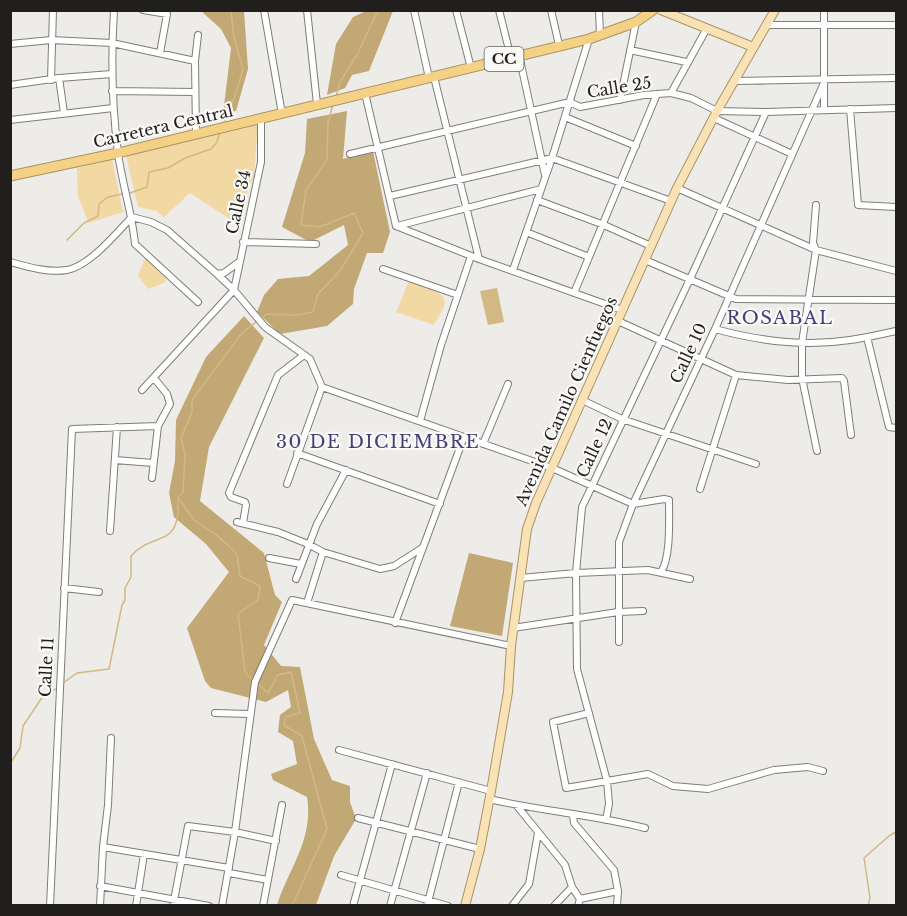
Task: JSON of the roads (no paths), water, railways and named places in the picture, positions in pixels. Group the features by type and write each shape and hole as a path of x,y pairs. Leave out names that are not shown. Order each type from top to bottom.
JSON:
{"highway":[{"name":"CC","path":"320,104 589,39 653,10"},
{"name":"Carretera Central","path":"10,176 118,153 320,104"}],"main road":[{"path":"661,10 753,47"},
{"name":"Avenida Camilo Cienfuegos","path":"465,906 480,849 508,692 513,628 527,528 677,188 715,114 775,10"}],"street":[{"path":"53,10 51,40 55,79 64,113"},
{"path":"114,10 113,108 118,153 132,217 135,244 198,302"},
{"path":"143,10 167,14 160,54"},
{"path":"264,10 282,114"},
{"path":"307,10 320,104"},
{"path":"414,10 448,131 479,259"},
{"path":"456,10 471,68"},
{"path":"499,10 531,111 546,175"},
{"path":"551,10 559,45"},
{"path":"599,10 600,35"},
{"path":"824,10 824,110"},
{"path":"620,100 630,50 640,17"},
{"path":"768,25 897,25"},
{"path":"671,93 686,62 706,30"},
{"path":"196,134 195,61 198,35"},
{"path":"513,270 552,158 589,39"},
{"path":"10,44 51,40 112,43 195,61"},
{"path":"630,50 686,62"},
{"path":"10,85 112,74"},
{"path":"735,81 823,83 897,78"},
{"name":"Calle 10","path":"619,642 619,542 633,504 730,296 823,83"},
{"path":"112,91 195,92"},
{"path":"365,93 396,226"},
{"name":"Calle 25","path":"350,154 570,102 580,107 657,94 671,93 691,98 715,114 897,108"},
{"path":"574,292 657,94"},
{"path":"10,120 113,108"},
{"path":"850,109 858,205 897,207"},
{"name":"Calle 12","path":"606,820 609,804 607,781 577,669 576,573 582,507 766,112"},
{"path":"715,114 754,137 792,154"},
{"path":"565,117 636,146"},
{"name":"Calle 34","path":"234,290 261,162 261,119"},
{"path":"390,196 552,158 671,201"},
{"path":"677,188 816,250 897,271"},
{"path":"396,226 541,189"},
{"path":"537,200 604,225 651,246"},
{"path":"816,205 813,243 816,250 802,343 802,378 817,451"},
{"path":"10,262 31,268 68,270 84,263 132,217"},
{"path":"132,217 151,222 167,230 234,290 265,327 310,359 322,387 287,484"},
{"path":"396,226 479,259 622,310"},
{"path":"526,232 589,257"},
{"path":"243,242 316,244"},
{"path":"420,421 438,353 471,256"},
{"path":"645,260 736,299 897,300"},
{"path":"217,274 224,273 239,262"},
{"path":"383,269 458,295"},
{"path":"142,390 234,290"},
{"path":"618,321 736,375 788,380 842,378 851,435"},
{"path":"715,329 749,338 802,343 849,340 897,331"},
{"path":"867,337 889,428 897,428"},
{"path":"304,355 278,375 229,493 231,497 245,502 240,523 278,532 323,552 380,569 394,566 422,548"},
{"path":"700,489 736,375"},
{"path":"152,478 158,426 170,404 167,394 154,378"},
{"path":"483,444 508,384"},
{"path":"322,387 552,468 633,504 669,500 667,554 664,569 661,572"},
{"path":"582,400 622,419 756,464"},
{"path":"110,531 117,427 158,426"},
{"name":"Calle 11","path":"50,906 72,429 117,427"},
{"path":"395,623 464,437"},
{"path":"297,453 440,504"},
{"path":"115,460 153,463"},
{"path":"296,579 308,544 346,470"},
{"path":"307,603 323,552"},
{"path":"269,558 301,564"},
{"path":"520,578 576,573 661,572 690,579"},
{"path":"64,588 99,592"},
{"path":"222,906 235,832 255,682 292,600 511,646"},
{"path":"513,628 618,612 643,611"},
{"path":"215,713 249,714"},
{"path":"590,713 553,722 566,788 648,774 673,786 708,789 774,770 808,767 823,771"},
{"path":"100,906 111,738"},
{"path":"339,750 459,782 517,806 645,828"},
{"path":"353,906 392,764"},
{"path":"390,906 427,773"},
{"path":"428,903 459,782"},
{"path":"263,906 282,805"},
{"path":"517,806 565,865 579,902 618,891"},
{"path":"573,816 574,823 614,870 618,891 617,906"},
{"path":"358,818 480,849"},
{"path":"174,902 188,826 235,832 276,841"},
{"path":"512,906 529,884 538,833"},
{"path":"103,847 182,860 268,880"},
{"path":"136,906 144,854"},
{"path":"341,875 394,890 428,903 448,906"},
{"path":"100,886 139,891 174,902 208,906"},
{"path":"554,906 572,886"}],"waterway":[{"path":"223,125 243,69 234,38 231,10"},
{"path":"336,97 340,82 357,55 378,10"},
{"path":"260,319 267,314 296,315 313,312 318,294 340,271 363,233 354,213 320,227 301,225 306,190 327,160 328,123 333,104"},
{"path":"130,193 147,187 149,172 168,168 185,158 211,149 217,142 220,132"},
{"path":"67,240 84,223 98,216 99,204 108,197 122,194"},
{"path":"252,679 245,672 238,614 258,600 260,586 240,576 237,554 218,536 194,520 178,497 183,493 185,454 181,438 192,412 192,400 242,333 256,322"},
{"path":"63,683 77,673 109,669 125,600 125,588 131,577 131,556 148,543 171,532 178,514 178,498"},
{"path":"258,684 268,693 278,675 291,672 300,713 285,717 284,725 302,736 327,829 292,906"},
{"path":"10,764 20,748 23,726 41,699 57,688"},
{"path":"868,906 870,898 864,858 896,832"}],"district":[{"name":"ROSABAL","path":"780,318"},
{"name":"30 DE DICIEMBRE","path":"378,442"}]}
